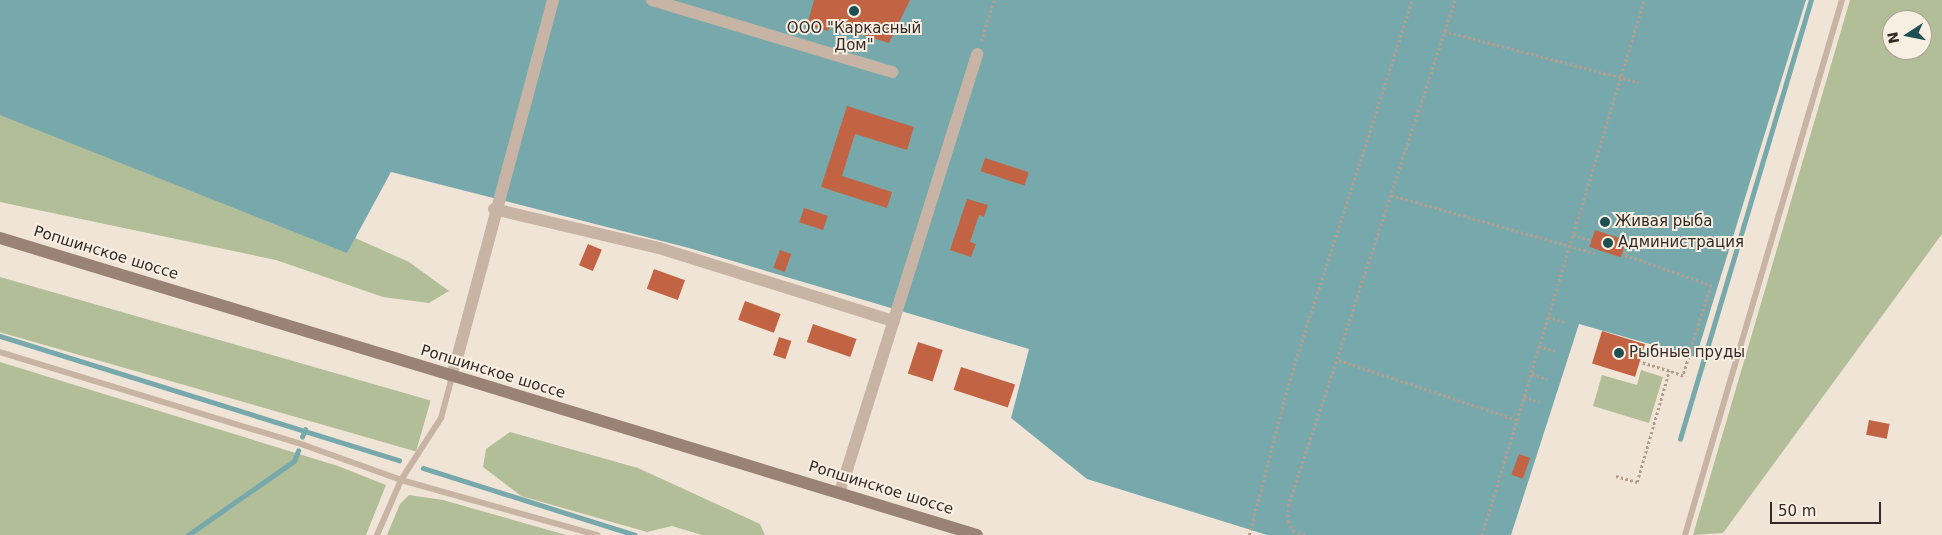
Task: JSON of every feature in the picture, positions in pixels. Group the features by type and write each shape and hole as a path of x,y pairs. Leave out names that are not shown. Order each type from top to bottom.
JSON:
{"main road":[{"name":"Ропшинское шоссе","path":"0,238 452,377 840,492 977,535"}],"street":[{"path":"452,377 494,209 553,0"},
{"path":"652,0 892,72"},
{"path":"840,492 977,54"},
{"path":"494,209 658,248 894,321"}],"lane":[{"path":"1685,535 1842,0"},
{"path":"0,352 304,445 401,480 597,535"},
{"path":"377,535 401,480 441,418 452,377"}],"path":[{"path":"977,54 994,0"},
{"path":"1250,535 1291,375 1412,0"},
{"path":"1305,535 1294,532 1288,522 1288,506 1339,360 1455,0"},
{"path":"1482,535 1644,0"},
{"path":"1444,31 1638,82"},
{"path":"1391,195 1595,253"},
{"path":"1573,235 1591,240"},
{"path":"1624,246 1628,247 1625,255"},
{"path":"1621,254 1711,285 1683,376 1640,362"},
{"path":"1548,317 1565,322"},
{"path":"1539,346 1555,351"},
{"path":"1339,360 1517,420"},
{"path":"1616,476 1637,482 1669,371"},
{"path":"1531,374 1547,379"},
{"path":"1524,397 1539,402"}],"green space":[{"path":"0,0 335,229 409,262 449,291 429,303 383,297 276,260 0,202"},
{"path":"1850,0 1942,0 1942,234 1723,533 1693,535"},
{"path":"0,277 431,400 416,451 0,332"},
{"path":"0,362 338,466 386,485 366,535 0,535"},
{"path":"1641,370 1663,377 1649,423 1593,406 1602,375 1637,385"},
{"path":"510,432 638,468 760,524 765,535 702,535 672,526 647,532 521,496 483,467 486,449"},
{"path":"409,495 443,500 566,535 387,535 400,504"}],"water":[{"path":"0,0 1806,0 1696,357 1579,324 1511,535 1267,535 1087,479 1011,418 1029,349 689,248 391,172 347,253 0,115"}],"building":[{"path":"814,0 910,0 889,43 830,25 828,31 807,25"},
{"path":"847,106 914,127 907,150 855,134 842,176 892,192 887,208 821,187"},
{"path":"985,158 1029,172 1024,186 981,171"},
{"path":"967,199 988,205 984,217 979,215 970,242 976,244 971,257 950,250"},
{"path":"804,208 828,216 823,230 799,222"},
{"name":"Администрация","path":"1595,230 1626,240 1621,257 1589,247"},
{"path":"588,244 602,250 593,271 579,265"},
{"path":"780,250 791,254 785,272 774,268"},
{"path":"654,269 685,280 678,300 647,289"},
{"path":"745,301 781,314 774,333 738,320"},
{"path":"813,324 856,339 850,357 807,342"},
{"name":"Рыбные пруды","path":"1602,331 1645,344 1635,377 1592,364"},
{"path":"779,337 791,341 785,359 773,355"},
{"path":"918,342 943,350 933,381 908,373"},
{"path":"961,367 1015,385 1008,407 954,390"},
{"path":"1869,420 1890,424 1887,439 1866,435"},
{"path":"1519,454 1530,458 1523,479 1511,475"}],"waterway":[{"path":"1680,439 1811,0"},
{"path":"0,336 399,460"},
{"path":"302,437 305,430"},
{"path":"188,535 294,461 298,451"},
{"path":"423,468 635,535"}],"place":[{"name":"ООО \"Каркасный Дом\"","path":"854,11"},
{"name":"Живая рыба","path":"1605,222"},
{"name":"Администрация","path":"1608,243"},
{"name":"Рыбные пруды","path":"1619,353"}]}
